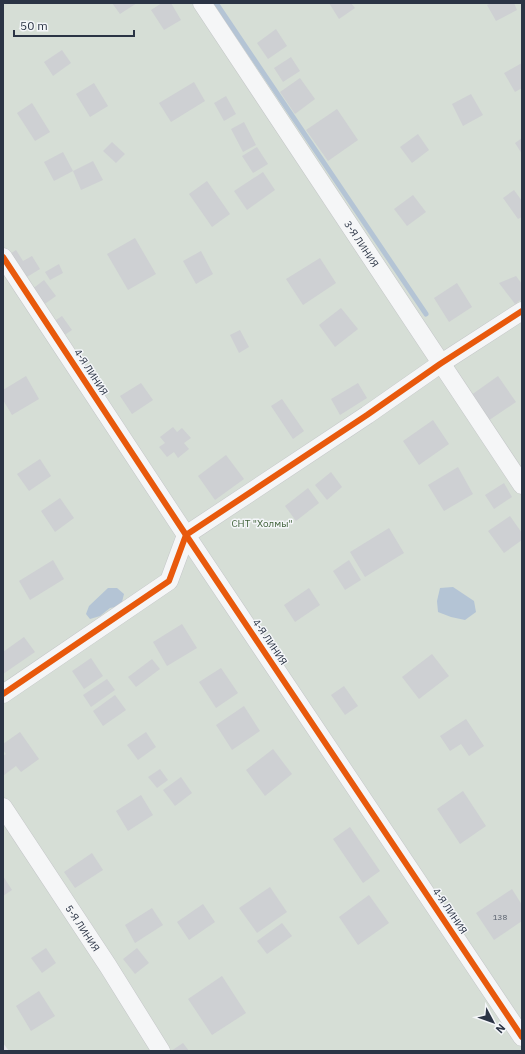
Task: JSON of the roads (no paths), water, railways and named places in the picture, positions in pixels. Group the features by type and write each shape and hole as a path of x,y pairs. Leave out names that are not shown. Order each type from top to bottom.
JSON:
{"street":[{"name":"3-Я ЛИНИЯ","path":"202,3 440,364 522,485"},
{"name":"4-Я ЛИНИЯ","path":"3,257 186,535 522,1037"},
{"path":"3,694 169,581 186,535 367,415 440,364 522,311"},
{"name":"5-Я ЛИНИЯ","path":"3,807 108,966 161,1051"}],"water":[{"path":"453,587 474,601 476,612 465,620 438,612 437,601 440,588"},
{"path":"108,588 117,588 124,594 122,602 115,607 110,608 100,616 90,619 86,614 89,606"}],"waterway":[{"path":"216,3 426,314"}],"park label":[{"name":"СНТ \"Холмы\"","path":"262,523"}]}
